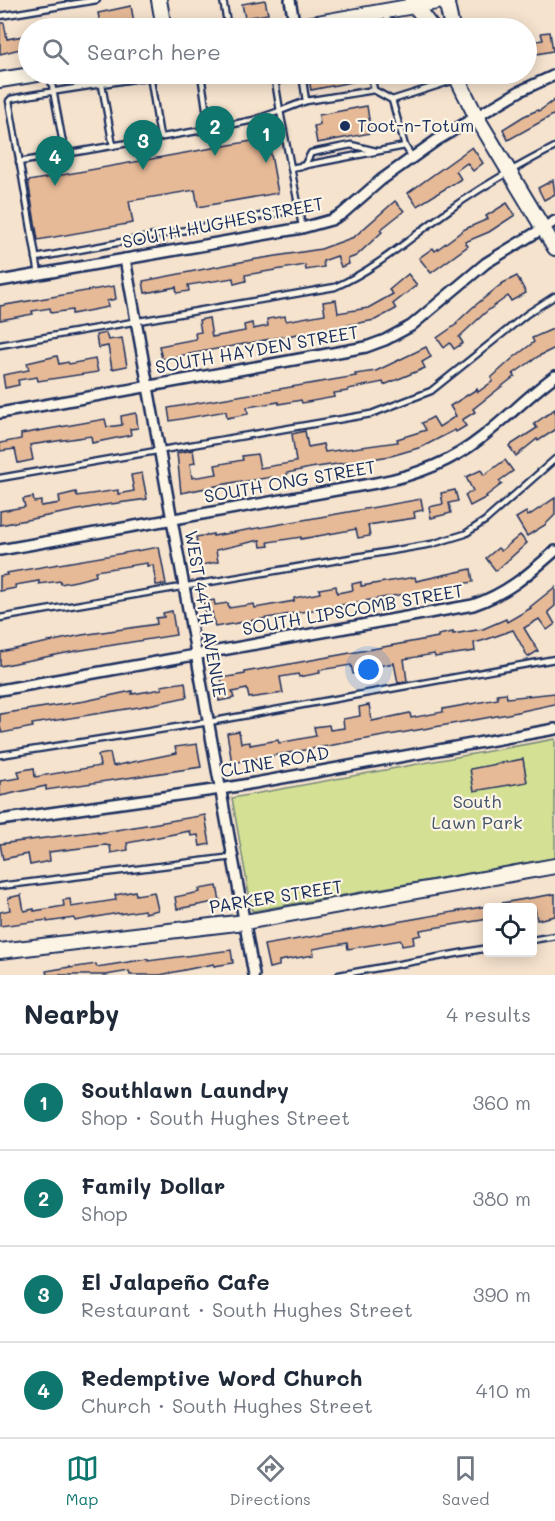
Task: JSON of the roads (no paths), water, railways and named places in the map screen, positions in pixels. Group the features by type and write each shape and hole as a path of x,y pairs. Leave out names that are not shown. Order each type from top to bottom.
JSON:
{"main road":[{"path":"159,0 162,18"},
{"path":"357,18 370,0"},
{"path":"363,18 413,3 447,0 450,18"},
{"path":"413,3 424,18"},
{"path":"0,80 18,77"},
{"path":"461,84 473,110 509,171 549,225 555,248"},
{"name":"PARKER STREET","path":"0,951 244,922 555,866"}],"street":[{"path":"290,0 292,18"},
{"name":"SOUTH HUGHES STREET","path":"537,83 555,75"},
{"name":"SOUTH HUGHES STREET","path":"0,281 324,223 342,214 381,180 473,110 535,84"},
{"name":"SOUTH HAYDEN STREET","path":"0,413 349,352 385,340 423,318 486,263 549,225"},
{"name":"WEST 44TH AVENUE","path":"125,259 254,975"},
{"name":"SOUTH ONG STREET","path":"0,550 376,483 415,474 436,466 480,440 555,376"},
{"name":"SOUTH LIPSCOMB STREET","path":"0,690 473,605 491,599 514,586 555,551"},
{"name":"CLINE ROAD","path":"0,820 221,789 555,729"}],"lane":[{"path":"0,16 97,0"},
{"path":"223,0 226,18"},
{"path":"386,11 387,18"},
{"path":"52,84 65,154"},
{"path":"39,274 9,101 102,84 113,146"},
{"path":"151,84 160,137"},
{"path":"202,84 209,129"},
{"path":"276,84 302,228"},
{"path":"303,84 306,101"},
{"path":"373,84 374,90"},
{"path":"392,100 435,84"},
{"path":"19,162 254,120 306,101 374,90 392,100 405,146 412,157"},
{"path":"304,166 310,153 351,145 379,151"},
{"path":"291,168 405,146"},
{"path":"0,345 335,287 376,266 449,209 509,171 555,147"},
{"path":"36,258 298,209"},
{"path":"0,478 371,414 431,391 527,314 555,296"},
{"path":"0,618 432,544 465,534 501,508 555,459"},
{"path":"0,755 208,722 555,659"},
{"path":"0,886 233,857"},
{"path":"537,939 555,936"},
{"path":"339,975 483,949"}],"place":[{"name":"Toot-n-Totum","path":"345,126"},
{"name":"Family Dollar","path":"215,156"},
{"name":"Southlawn Laundry","path":"266,163"},
{"name":"El Jalapeño Cafe","path":"143,170"},
{"name":"Redemptive Word Church","path":"55,186"}],"park label":[{"name":"South Lawn Park","path":"477,812"}]}
